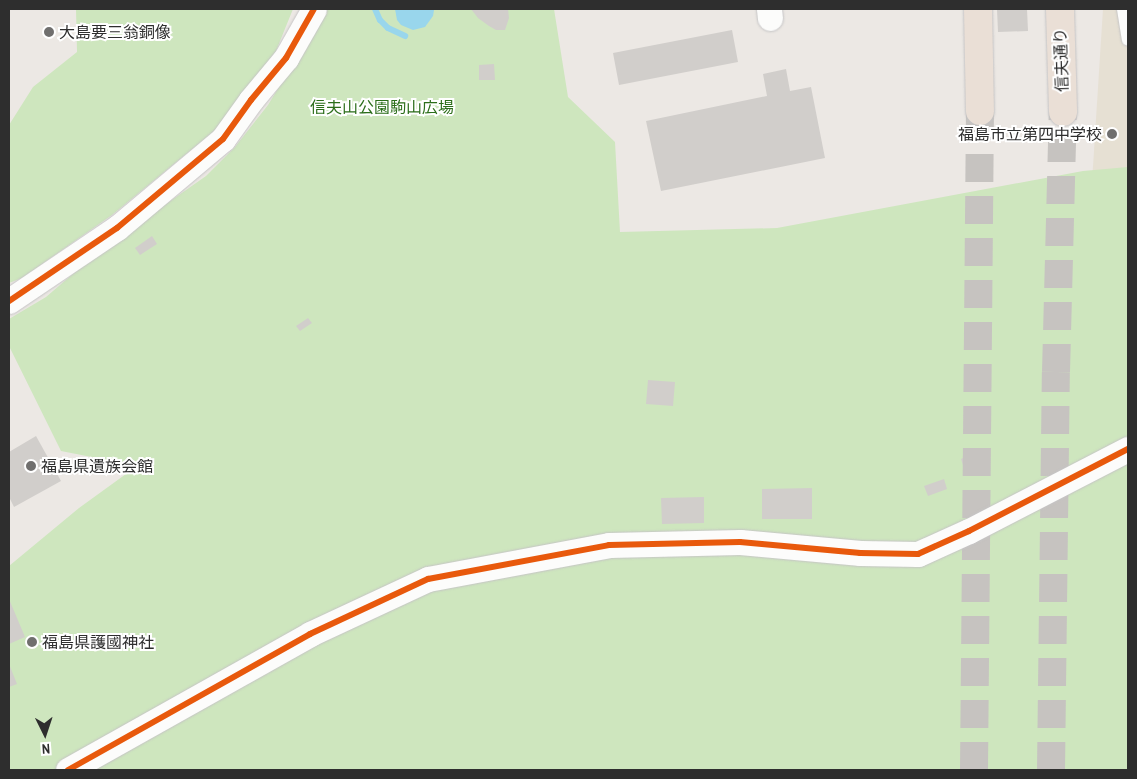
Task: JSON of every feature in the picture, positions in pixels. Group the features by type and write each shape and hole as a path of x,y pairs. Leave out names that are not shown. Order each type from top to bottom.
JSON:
{"highway":[{"path":"978,9 980,111"},
{"name":"信夫通り","path":"1060,9 1063,112"}],"street":[{"path":"9,301 116,228 223,139 250,100 286,58 314,9"},
{"path":"68,770 310,634 428,579 609,545 740,542 860,553 918,554 969,531 1128,449"}],"lane":[{"path":"1123,9 1128,40"}],"shaded area":[{"name":"福島市立第四中学校","path":"1103,9 1128,9 1128,260 1087,261"}],"green space":[{"path":"76,9 293,9 276,51 214,131 112,215 22,278 9,283 9,125 33,87 77,52"},
{"name":"信夫山公園駒山広場","path":"326,9 554,9 568,97 615,142 620,232 777,228 1083,171 1128,167 1128,770 9,770 9,566 79,508 137,466 61,451 9,346 9,319 46,297 102,249 206,176 235,147 268,105"}],"water":[{"path":"395,9 434,10 433,16 425,27 413,30 401,25 397,20"}],"building":[{"path":"471,9 508,9 509,18 505,30 496,30 489,26 478,18"},
{"path":"997,9 1027,9 1028,31 998,32"},
{"path":"732,30 738,62 619,85 613,53"},
{"path":"494,64 495,80 479,80 479,65"},
{"path":"786,69 790,91 811,87 825,158 661,191 646,121 767,96 763,74"},
{"path":"152,236 157,244 140,255 135,248"},
{"path":"308,318 312,323 300,331 296,326"},
{"path":"648,380 675,382 673,406 646,404"},
{"name":"福島県遺族会館","path":"36,436 61,481 14,507 9,497 9,452"},
{"path":"975,452 979,462 964,468 961,459"},
{"path":"944,479 947,489 928,496 924,486"},
{"path":"812,488 812,519 762,519 762,489"},
{"path":"704,497 704,523 662,524 661,498"},
{"path":"9,599 25,637 9,644"},
{"path":"9,664 17,684 9,687"}],"waterway":[{"path":"375,9 380,20 388,28 405,36"}],"tunnel":[{"path":"974,770 980,111"},
{"path":"1051,770 1056,372 1063,112"}],"cycle path":[{"path":"9,301 117,228 223,139 251,100 286,58 314,9"},
{"path":"68,770 310,634 428,579 609,545 740,542 860,553 918,554 969,531 1128,449"}],"place":[{"name":"大島要三翁銅像","path":"49,32"},
{"name":"福島市立第四中学校","path":"1112,134"},
{"name":"福島県遺族会館","path":"31,466"},
{"name":"福島県護國神社","path":"32,642"}]}
